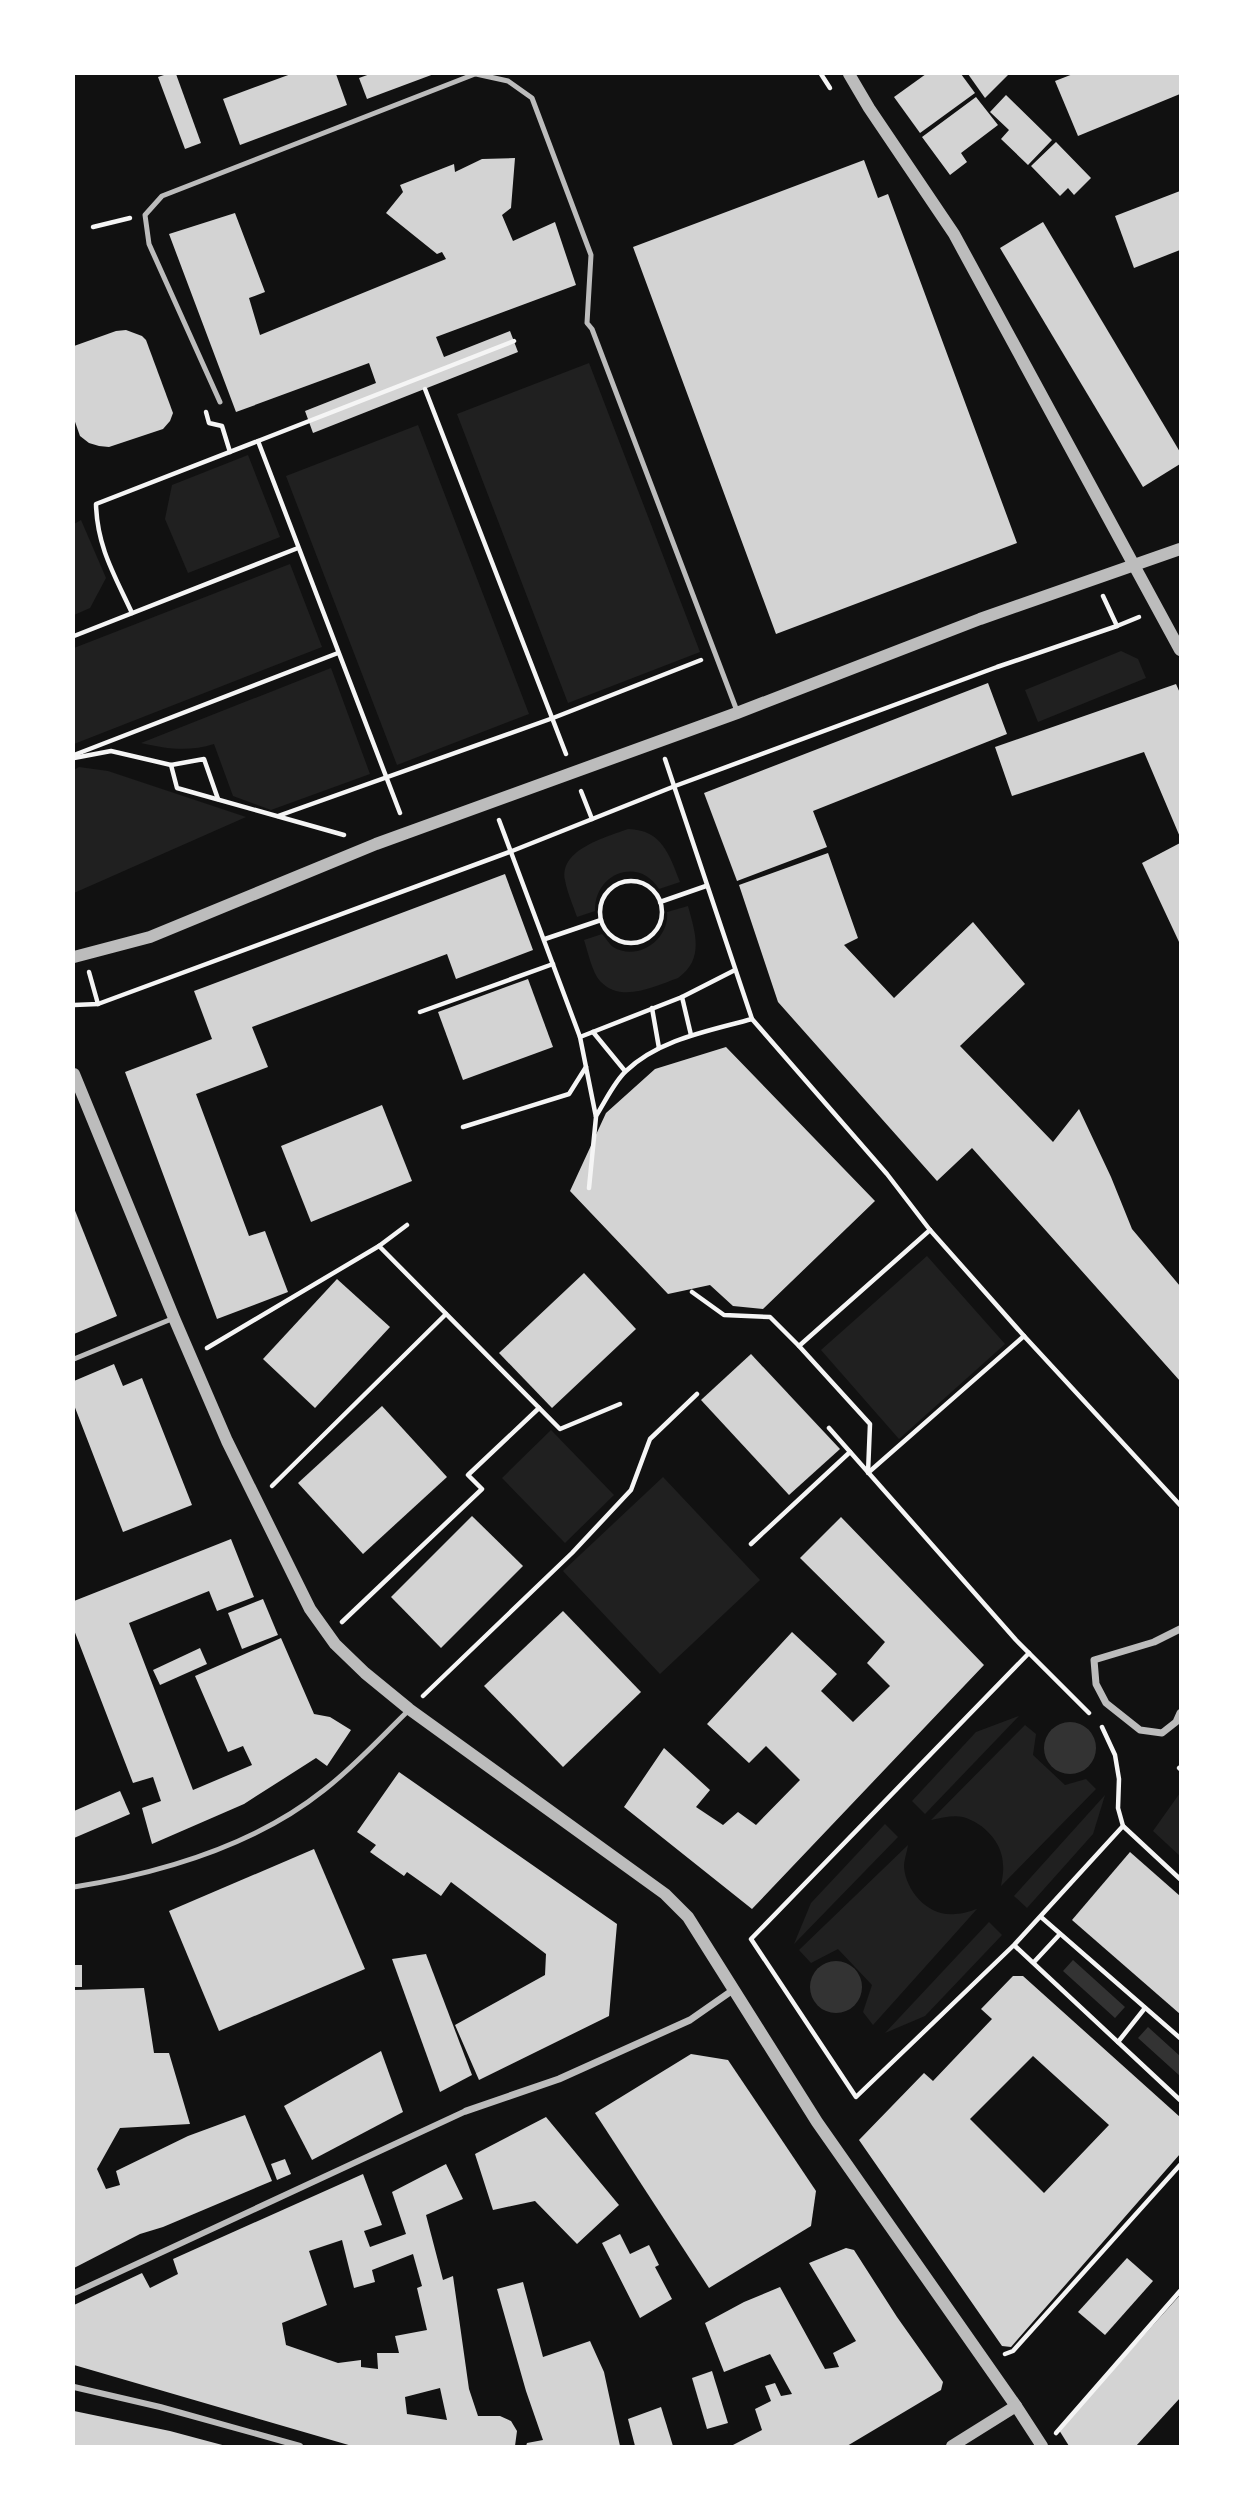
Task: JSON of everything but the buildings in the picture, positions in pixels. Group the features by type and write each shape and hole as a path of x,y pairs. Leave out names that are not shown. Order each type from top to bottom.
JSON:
{"street":[{"path":"849,74 954,234 1181,650"},
{"path":"79,956 150,937 376,844 737,713 979,619 1181,550"},
{"path":"74,1074 174,1318 228,1441 310,1609 335,1644 409,1709 665,1894 688,1917 817,2122 1042,2446"},
{"path":"1181,1629 1154,1642 1094,1660 1096,1684 1106,1703 1140,1730 1162,1733 1176,1722 1181,1713"},
{"path":"74,2293 466,2111 559,2079 690,2020 733,1990"},
{"path":"74,2387 160,2407 300,2446"},
{"path":"952,2446 1016,2406"}],"lane":[{"path":"220,402 149,243 145,215 162,196 475,74 508,82 532,98 591,255 587,323 592,330 737,713"},
{"path":"74,1359 174,1318"},
{"path":"74,1887 148,1873 219,1850 255,1833 322,1792 350,1769 409,1709"}],"path":[{"path":"93,227 145,215"},
{"path":"132,613 100,542 96,504 514,341"},
{"path":"425,389 592,819"},
{"path":"220,402 206,413 209,423 222,426 230,452"},
{"path":"258,441 408,833"},
{"path":"74,636 298,548"},
{"path":"74,1004 98,1004 512,851 675,786 997,667 1117,626 1096,580"},
{"path":"74,757 338,653"},
{"path":"278,816 552,718 715,655"},
{"path":"659,742 752,1020 887,1174 930,1230 1181,1505"},
{"path":"74,757 111,751 171,765 204,759 218,799"},
{"path":"171,765 177,788 376,844"},
{"path":"491,802 512,851 580,1037 596,1117 589,1188"},
{"path":"626,881 642,883 651,889 660,902 662,914 657,928 651,936 638,942 619,941 610,936 601,920 603,899 617,884 626,881"},
{"path":"660,902 706,886"},
{"path":"545,939 601,920"},
{"path":"79,956 98,1004"},
{"path":"420,1012 553,964"},
{"path":"580,1037 682,997 735,970"},
{"path":"682,997 691,1035"},
{"path":"652,1009 659,1048"},
{"path":"596,1117 625,1071 659,1048 691,1035 752,1020"},
{"path":"593,1032 625,1071"},
{"path":"463,1127 569,1094 586,1066"},
{"path":"192,1357 379,1246 407,1225"},
{"path":"799,1346 930,1230"},
{"path":"379,1246 560,1429 620,1404"},
{"path":"692,1292 724,1315 770,1317 799,1346 870,1424 869,1473"},
{"path":"257,1502 446,1314"},
{"path":"869,1473 1024,1336"},
{"path":"409,1709 572,1553 631,1490 650,1439 697,1394"},
{"path":"328,1634 482,1489 468,1475 539,1408"},
{"path":"829,1428 1029,1653 1103,1728 1115,1755 1119,1779 1118,1808 1123,1826 1181,1879"},
{"path":"751,1544 850,1452"},
{"path":"1029,1653 751,1939 856,2097 1014,1945 1123,1826"},
{"path":"1041,1917 1181,2038"},
{"path":"1034,1962 1060,1934"},
{"path":"1014,1945 1181,2100"},
{"path":"1118,2042 1145,2008"},
{"path":"988,2367 1001,2355 1013,2351 1105,2244 1181,2165"},
{"path":"1053,2436 1181,2291"}],"shaded area":[{"path":"589,363 700,652 568,703 457,414"},
{"path":"418,425 529,714 397,765 286,476"},
{"path":"248,455 280,537 188,573 165,519 172,485"},
{"path":"81,520 106,578 90,608 74,615 74,524"},
{"path":"290,564 322,647 74,744 74,648"},
{"path":"1121,651 1138,659 1146,678 1038,722 1025,690"},
{"path":"331,668 370,774 271,810 233,796 214,744 178,749 141,743"},
{"path":"79,767 108,771 246,817 74,893 74,770"},
{"path":"628,829 649,834 663,845 680,882 659,889 640,873 619,873 602,887 595,911 577,917 565,880 565,869 569,860 597,840"},
{"path":"688,906 695,935 695,954 686,971 678,978 649,989 628,992 608,988 600,981 592,967 584,940 602,934 613,947 623,951 642,950 658,939 667,922 667,912"},
{"path":"927,1256 1005,1344 899,1439 821,1350"},
{"path":"551,1430 614,1495 565,1543 502,1478"},
{"path":"663,1477 760,1580 660,1674 563,1571"},
{"path":"1019,1716 925,1814 912,1801 976,1732"},
{"path":"1070,1722 1080,1724 1088,1730 1094,1738 1094,1758 1088,1766 1080,1772 1070,1774 1060,1772 1052,1766 1046,1758 1044,1748 1046,1738 1052,1730 1060,1724"},
{"path":"1025,1725 1036,1734 1033,1755 1065,1785 1086,1779 1096,1789 1001,1886 1003,1870 1000,1849 985,1829 963,1817 931,1820"},
{"path":"1180,1793 1180,1856 1153,1831"},
{"path":"1105,1795 1093,1834 1027,1908 1014,1896"},
{"path":"885,1824 898,1837 794,1944 811,1903"},
{"path":"908,1845 904,1864 906,1876 920,1901 945,1914 961,1914 977,1909 873,2025 863,2012 872,1985 838,1949 811,1963 799,1950"},
{"path":"989,1922 1002,1935 925,2016 885,2033"},
{"path":"1073,1960 1125,2007 1115,2018 1063,1971"},
{"path":"836,1961 846,1963 854,1969 860,1977 860,1997 854,2005 846,2011 836,2013 826,2011 818,2005 812,1997 810,1987 812,1977 818,1969 826,1963"},
{"path":"1148,2027 1180,2056 1180,2076 1138,2038"}]}
